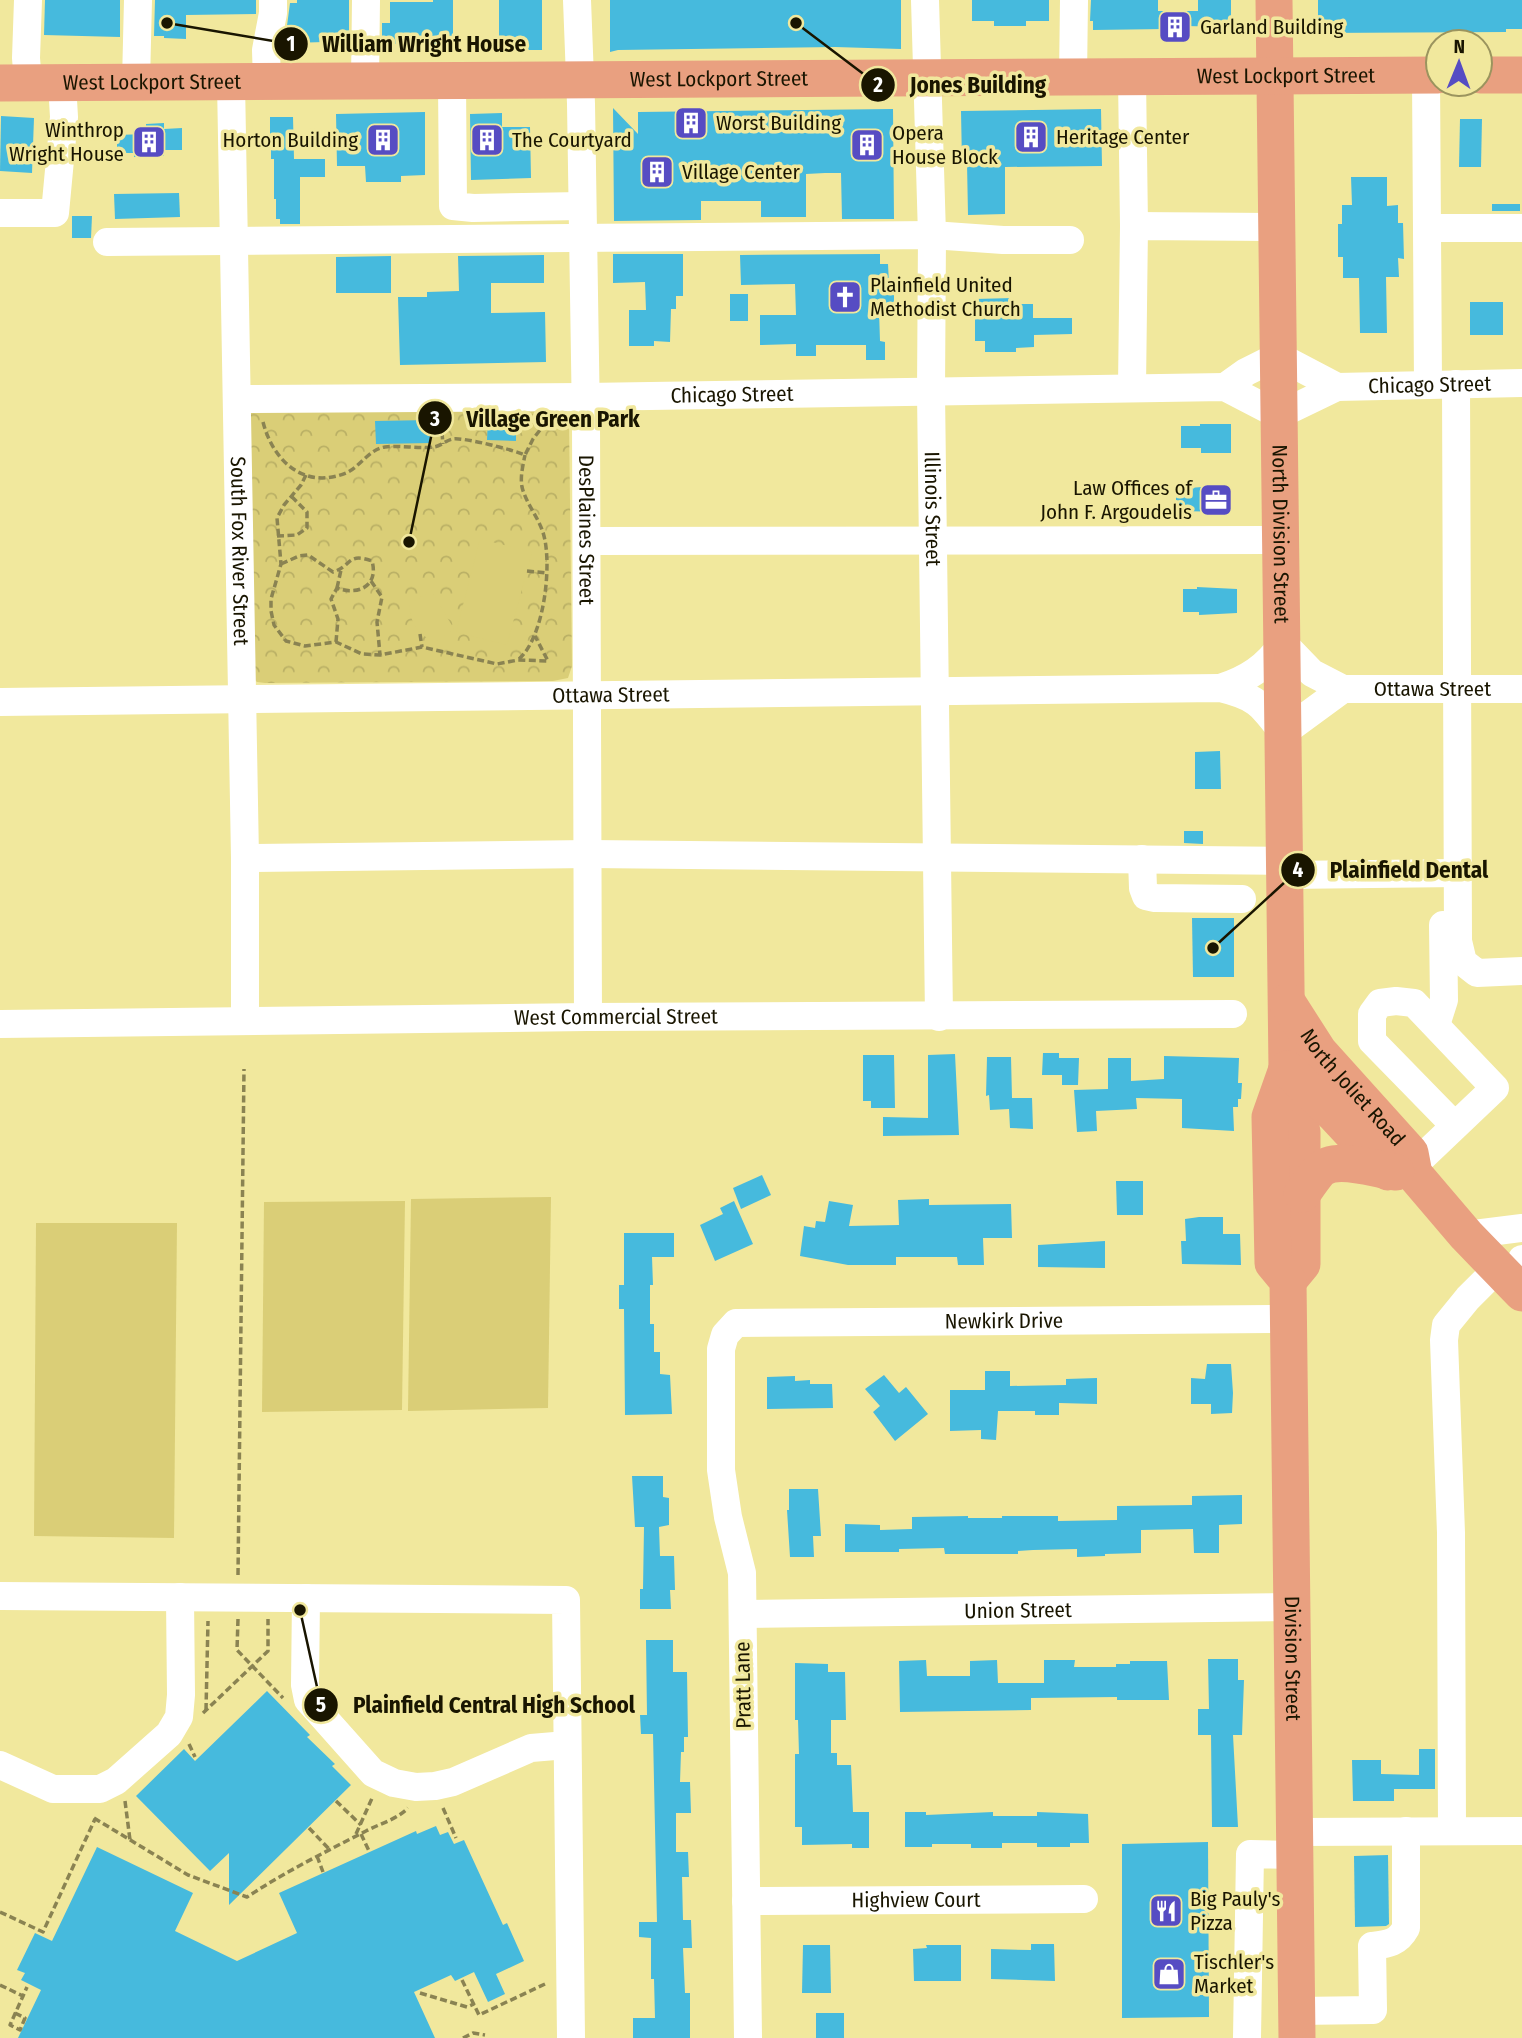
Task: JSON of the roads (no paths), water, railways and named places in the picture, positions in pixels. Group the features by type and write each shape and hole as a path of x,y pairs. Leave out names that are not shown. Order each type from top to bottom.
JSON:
{"main road":[{"name":"North Division Street","path":"1274,0 1287,1069"},
{"path":"1494,75 1522,75"},
{"name":"West Lockport Street","path":"30,83 1424,76"},
{"name":"North Joliet Road","path":"1287,1002 1319,1052 1410,1153 1405,1171"},
{"name":"North Joliet Road","path":"1287,1069 1405,1171 1466,1235 1515,1277"},
{"name":"Division Street","path":"1287,1069 1302,1132 1302,1264 1289,1282 1297,2024"},
{"name":"Division Street","path":"1287,1069 1270,1116 1273,1263 1289,1282"},
{"path":"1302,1194 1326,1166 1356,1163 1405,1171"}],"street":[{"path":"0,213 55,213 64,117 30,83 26,58 28,0"},
{"path":"136,82 138,0"},
{"path":"267,82 266,50 273,0"},
{"path":"365,81 366,0"},
{"name":"DesPlaines Street","path":"577,0 587,541 588,1017"},
{"name":"Illinois Street","path":"925,0 932,235 931,392 939,1017"},
{"path":"1073,78 1074,0"},
{"path":"1132,77 1132,387"},
{"path":"452,81 453,206 582,206"},
{"name":"South Fox River Street","path":"230,82 245,858 245,1021"},
{"path":"1428,385 1427,228 1431,98"},
{"path":"1134,226 1276,227"},
{"path":"1427,228 1522,228"},
{"path":"107,242 932,235 1003,240 1070,240"},
{"path":"1225,387 1246,372 1278,356"},
{"name":"Chicago Street","path":"1278,356 1337,387"},
{"name":"Chicago Street","path":"237,399 585,397 1225,387 1279,415 1337,387 1522,383"},
{"path":"1436,1025 1444,1000 1457,689 1456,384"},
{"path":"587,541 1281,540"},
{"name":"Ottawa Street","path":"0,702 1220,688 1240,682 1260,670 1272,660 1283,643 1312,673 1343,689 1522,689"},
{"name":"Ottawa Street","path":"1220,688 1251,697 1262,705 1283,733 1343,689"},
{"path":"245,858 589,854 1142,859 1286,868 1450,873"},
{"path":"1142,859 1143,888 1146,896 1242,899"},
{"path":"1450,873 1463,962 1477,972 1522,971"},
{"path":"1405,1171 1455,1126 1495,1088 1415,1003 1380,1003 1372,1013 1372,1041 1455,1126"},
{"name":"West Commercial Street","path":"0,1024 588,1017 1233,1014"},
{"path":"1466,1235 1522,1228"},
{"path":"1452,1831 1451,1521 1444,1340 1446,1325 1468,1298 1515,1277"},
{"name":"Newkirk Drive","path":"725,1335 736,1323 1289,1319"},
{"name":"Pratt Lane","path":"725,1335 721,1349 720,1470 741,1573 748,2038"},
{"path":"0,1596 565,1600 571,2038"},
{"path":"0,1765 53,1789 100,1789 116,1781 169,1734 179,1717 181,1695 180,1597"},
{"path":"306,1598 305,1685 308,1700 373,1773 394,1783 416,1787 435,1786 453,1782 531,1748 567,1745"},
{"name":"Union Street","path":"743,1614 1292,1608"},
{"path":"1297,2024 1373,2010 1372,1946 1392,1944 1402,1936 1406,1928 1406,1831"},
{"path":"1247,2038 1250,1854 1296,1843 1406,1831 1522,1831"},
{"name":"Highview Court","path":"746,1901 1084,1899"}],"place":[{"name":"William Wright House","path":"167,23"},
{"name":"Jones Building","path":"796,23"},
{"name":"Garland Building","path":"1175,27"},
{"name":"Worst Building","path":"691,123"},
{"name":"Heritage Center","path":"1031,137"},
{"name":"Horton Building","path":"383,140"},
{"name":"The Courtyard","path":"487,140"},
{"name":"Winthrop Wright House","path":"149,142"},
{"name":"Opera House Block","path":"867,145"},
{"name":"Village Center","path":"657,172"},
{"name":"Plainfield United Methodist Church","path":"845,297"},
{"name":"Law Offices of John F. Argoudelis","path":"1216,500"},
{"name":"Village Green Park","path":"409,542"},
{"name":"Plainfield Dental","path":"1213,948"},
{"name":"Plainfield Central High School","path":"300,1610"},
{"name":"Big Pauly's Pizza","path":"1166,1911"},
{"name":"Tischler's Market","path":"1169,1974"}]}
